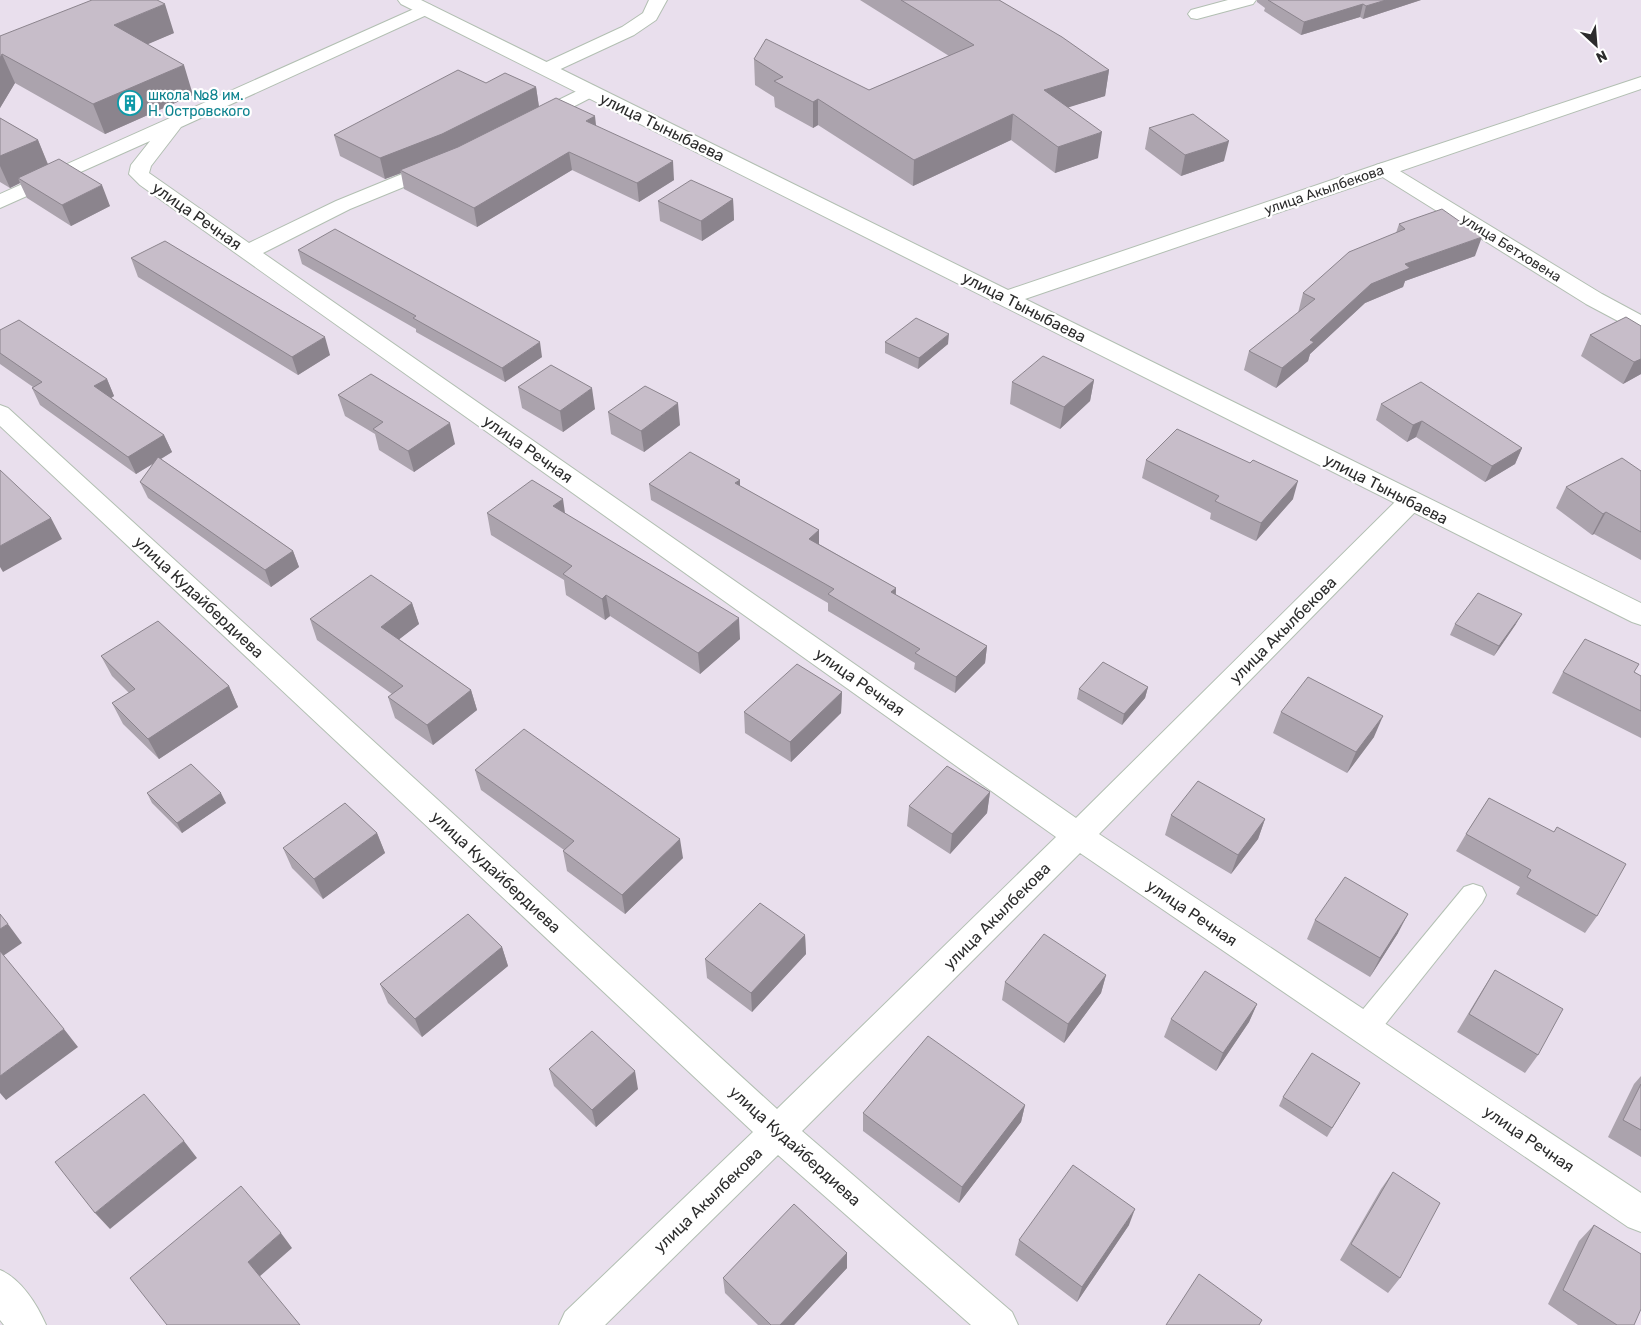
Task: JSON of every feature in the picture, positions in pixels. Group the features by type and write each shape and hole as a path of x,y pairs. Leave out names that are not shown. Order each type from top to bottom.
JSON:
{"street":[{"path":"546,69 628,31 650,16 658,0"},
{"path":"1197,14 1247,0"},
{"path":"0,202 175,122 416,4"},
{"name":"улица Тыныбаева","path":"416,4 1007,298 1410,502 1641,615"},
{"name":"улица Акылбекова","path":"1007,298 1641,83"},
{"path":"513,130 589,90"},
{"name":"улица Речная","path":"175,122 141,165 139,174 1078,836 1641,1214"},
{"path":"248,252 343,205 454,160"},
{"name":"улица Бетховена","path":"1383,169 1594,298 1641,324"},
{"name":"улица Кудайбердиева","path":"0,413 778,1133 999,1325"},
{"name":"улица Акылбекова","path":"578,1325 778,1133 1078,836 1410,502"},
{"path":"0,1289 27,1325"}],"lane":[{"path":"1364,1028 1473,895"}],"building":[{"path":"92,0 157,0 165,4 114,25 184,65 93,104 2,54 0,58 0,36"},
{"path":"901,0 999,0 1062,37 1109,70 1044,90 1102,132 1058,147 1013,114 914,160 818,99 813,102 774,81 783,77 754,59 766,39 869,90 974,45"},
{"path":"1268,0 1386,0 1366,6 1363,4 1304,22"},
{"path":"458,70 486,83 505,73 536,87 442,134 380,158 334,135"},
{"path":"556,98 595,116 586,121 673,161 637,183 569,152 474,208 400,170 458,147"},
{"path":"1193,114 1229,141 1185,155 1149,128"},
{"path":"0,118 38,140 0,156"},
{"path":"59,159 102,185 62,205 18,178"},
{"path":"691,180 733,199 701,221 658,201"},
{"path":"1442,209 1482,237 1405,264 1410,268 1371,284 1310,340 1314,342 1282,368 1249,351 1315,299 1303,293 1349,252 1405,229 1399,224"},
{"path":"335,229 540,342 502,368 413,318 416,316 298,250"},
{"path":"165,241 325,337 292,357 131,258"},
{"path":"1626,317 1641,326 1641,359 1634,362 1590,335"},
{"path":"916,318 949,334 919,358 885,342"},
{"path":"19,320 107,379 94,386 164,435 128,457 32,388 42,382 0,353 0,330"},
{"path":"1043,356 1094,380 1064,407 1012,382"},
{"path":"551,365 592,388 560,411 518,387"},
{"path":"371,374 450,423 408,451 373,429 383,422 338,395"},
{"path":"1421,382 1522,448 1492,466 1422,421 1413,425 1381,404"},
{"path":"645,386 678,403 641,431 608,412"},
{"path":"1177,429 1250,463 1253,460 1298,481 1261,523 1215,501 1219,496 1146,460"},
{"path":"690,452 740,480 735,483 819,530 809,539 896,588 891,592 987,646 956,677 915,653 920,649 828,594 834,589 649,484"},
{"path":"158,457 293,551 265,570 140,482"},
{"path":"1622,458 1641,471 1641,532 1606,512 1603,514 1566,487"},
{"path":"0,470 51,518 0,546"},
{"path":"532,480 563,499 553,506 739,618 698,653 606,595 602,599 563,574 572,566 487,513"},
{"path":"371,575 412,603 381,627 471,690 427,725 388,697 403,686 310,619"},
{"path":"1478,593 1522,614 1499,646 1455,624"},
{"path":"158,621 229,686 148,739 112,703 135,689 101,656"},
{"path":"1585,639 1639,664 1634,672 1641,676 1641,711 1563,672"},
{"path":"1103,662 1148,687 1124,714 1079,689"},
{"path":"797,664 842,692 790,742 744,712"},
{"path":"1308,677 1383,716 1356,752 1281,712"},
{"path":"524,729 680,839 622,895 563,851 574,841 475,770"},
{"path":"191,764 221,793 177,823 147,793"},
{"path":"947,766 990,792 952,834 909,806"},
{"path":"1198,781 1265,819 1238,855 1171,815"},
{"path":"1489,798 1554,832 1557,827 1626,864 1597,916 1527,877 1531,870 1466,834"},
{"path":"345,803 377,833 314,879 283,848"},
{"path":"1345,877 1408,914 1380,958 1315,920"},
{"path":"760,903 805,935 751,993 705,959"},
{"path":"0,914 8,924 0,929"},
{"path":"468,914 502,947 415,1019 380,984"},
{"path":"1044,934 1106,975 1068,1024 1005,982"},
{"path":"0,951 64,1029 0,1076"},
{"path":"1495,970 1563,1009 1538,1055 1469,1014"},
{"path":"1205,971 1257,1004 1223,1053 1171,1019"},
{"path":"592,1031 635,1071 592,1110 549,1069"},
{"path":"928,1036 1025,1105 962,1187 863,1113"},
{"path":"1312,1053 1360,1083 1332,1128 1283,1097"},
{"path":"1641,1084 1641,1130 1623,1120"},
{"path":"144,1094 184,1141 95,1213 55,1162"},
{"path":"1073,1165 1135,1209 1082,1287 1019,1240"},
{"path":"1393,1172 1440,1203 1400,1278 1351,1244"},
{"path":"241,1186 281,1233 248,1262 300,1325 167,1325 130,1278"},
{"path":"794,1204 847,1253 780,1325 771,1325 723,1278"},
{"path":"1594,1225 1641,1254 1641,1309 1634,1325 1617,1325 1563,1290"},
{"path":"1199,1274 1262,1320 1259,1325 1166,1325"}],"place":[{"name":"школа №8 им. Н. Островского","path":"130,103"}]}
